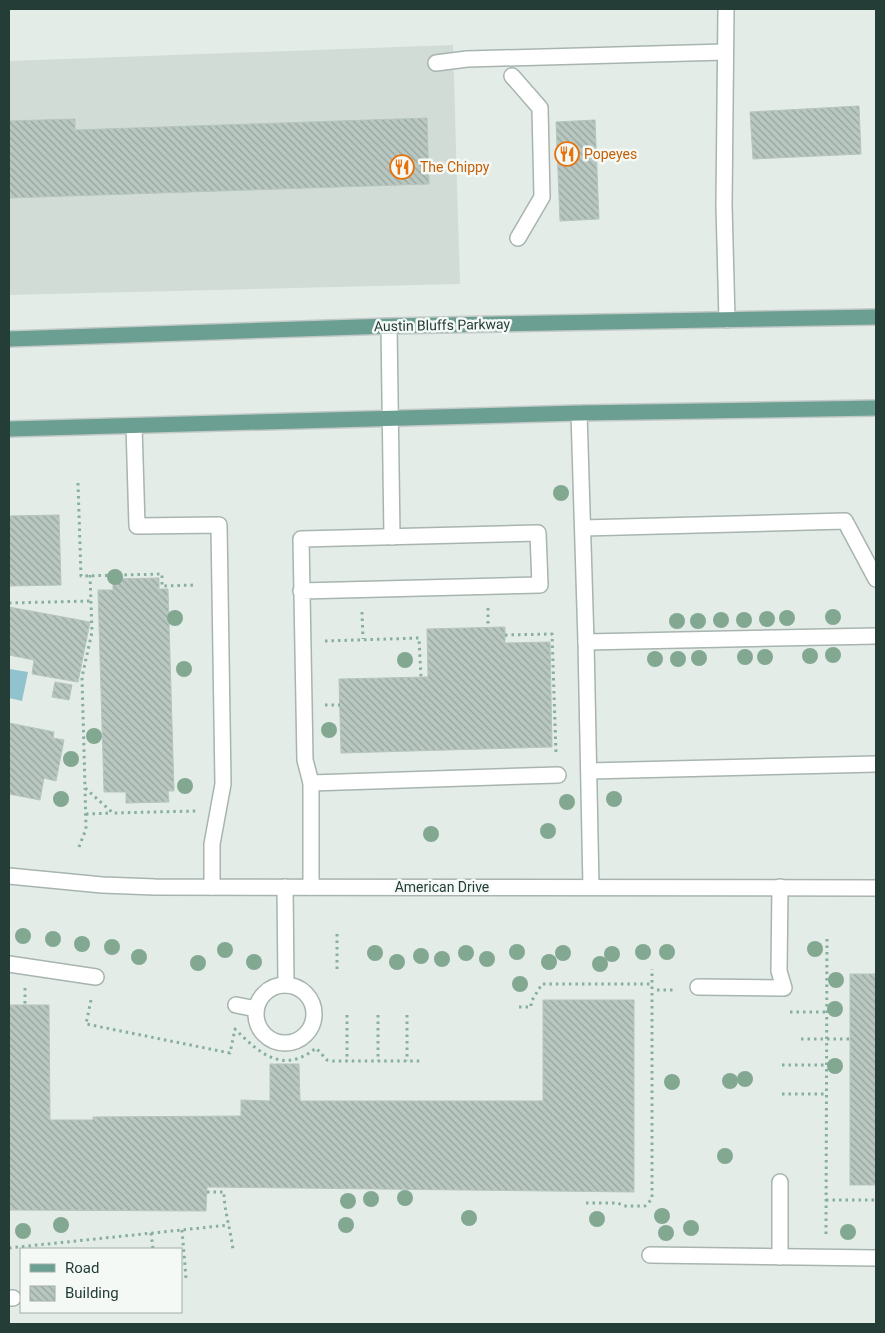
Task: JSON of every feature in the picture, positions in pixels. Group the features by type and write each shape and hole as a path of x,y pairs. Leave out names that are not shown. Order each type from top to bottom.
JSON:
{"main road":[{"name":"Austin Bluffs Parkway","path":"9,339 389,326 876,317"},
{"path":"9,430 579,413 876,408"}],"street":[{"path":"726,9 724,204 727,320"},
{"path":"436,63 467,59 725,52"},
{"path":"512,76 540,108 542,198 518,238"},
{"path":"389,326 392,537"},
{"path":"579,413 591,887"},
{"path":"134,426 137,526 219,525 224,784 212,844 212,887"},
{"path":"583,528 845,521 876,579"},
{"path":"301,591 540,585 538,534 300,539 301,591 305,760 311,782 311,887"},
{"path":"586,642 876,636"},
{"path":"589,771 876,764"},
{"path":"311,782 558,775"},
{"name":"American Drive","path":"9,876 102,885 212,887 876,888"},
{"path":"285,887 286,985"},
{"path":"698,987 784,988 779,971 780,887"},
{"path":"9,964 96,977"},
{"path":"286,985 295,986 303,991 313,1006 314,1014 308,1033 292,1043 282,1043 273,1041 259,1028 256,1009 259,1001 270,989 286,985"},
{"path":"236,1005 256,1009"},
{"path":"780,1182 780,1257"},
{"path":"650,1255 876,1258"}],"path":[{"path":"78,483 81,576 162,574 162,586 173,585"},
{"path":"79,847 86,829 82,677 92,632 90,575"},
{"path":"9,602 92,601"},
{"path":"505,635 552,634 556,754"},
{"path":"322,641 419,638 420,677"},
{"path":"85,788 113,813"},
{"path":"86,814 181,812"},
{"path":"337,934 337,972"},
{"path":"826,1240 827,934"},
{"path":"586,1203 618,1203 624,1206 645,1206 652,1199 652,969"},
{"path":"519,1007 531,1007 531,1002 542,984 652,984"},
{"path":"25,1005 23,987 34,989"},
{"path":"82,998 91,1000 86,1024 230,1052 235,1029 254,1048 271,1059 289,1060 300,1058 316,1048 327,1060 420,1061"},
{"path":"783,1012 827,1012"},
{"path":"347,1015 347,1061"},
{"path":"378,1015 378,1061"},
{"path":"407,1015 407,1061"},
{"path":"801,1039 850,1039"},
{"path":"782,1065 826,1065"},
{"path":"782,1094 826,1094"},
{"path":"207,1192 224,1192 224,1206 233,1250"},
{"path":"826,1200 876,1200"},
{"path":"9,1248 229,1225"},
{"path":"182,1230 186,1278"},
{"path":"151,1234 153,1248"}],"shaded area":[{"path":"453,45 460,284 9,295 9,61"}],"water":[{"path":"9,669 28,672 22,701 9,698"}],"building":[{"path":"859,106 861,154 753,159 750,112"},
{"path":"427,118 429,184 9,198 9,121 75,119 75,130"},
{"path":"595,120 599,219 560,221 556,122"},
{"path":"59,515 61,585 9,586 9,516"},
{"path":"159,578 159,589 168,589 174,791 168,791 169,802 126,803 126,792 104,792 98,590 113,590 113,579"},
{"path":"9,607 90,622 78,682 32,674 34,660 9,655"},
{"path":"505,627 505,643 550,642 552,747 341,753 339,679 428,677 427,629"},
{"path":"55,682 72,685 69,700 52,697"},
{"path":"9,723 54,732 53,738 64,740 56,781 44,778 40,800 9,794"},
{"path":"850,974 876,974 876,1185 850,1185"},
{"path":"543,1000 634,1000 634,1192 207,1187 206,1211 9,1210 9,1005 49,1005 50,1120 93,1120 93,1117 241,1116 241,1100 270,1101 270,1064 299,1064 300,1101 543,1101"}],"place":[{"name":"Popeyes","path":"567,154"},
{"name":"The Chippy","path":"402,167"}]}
